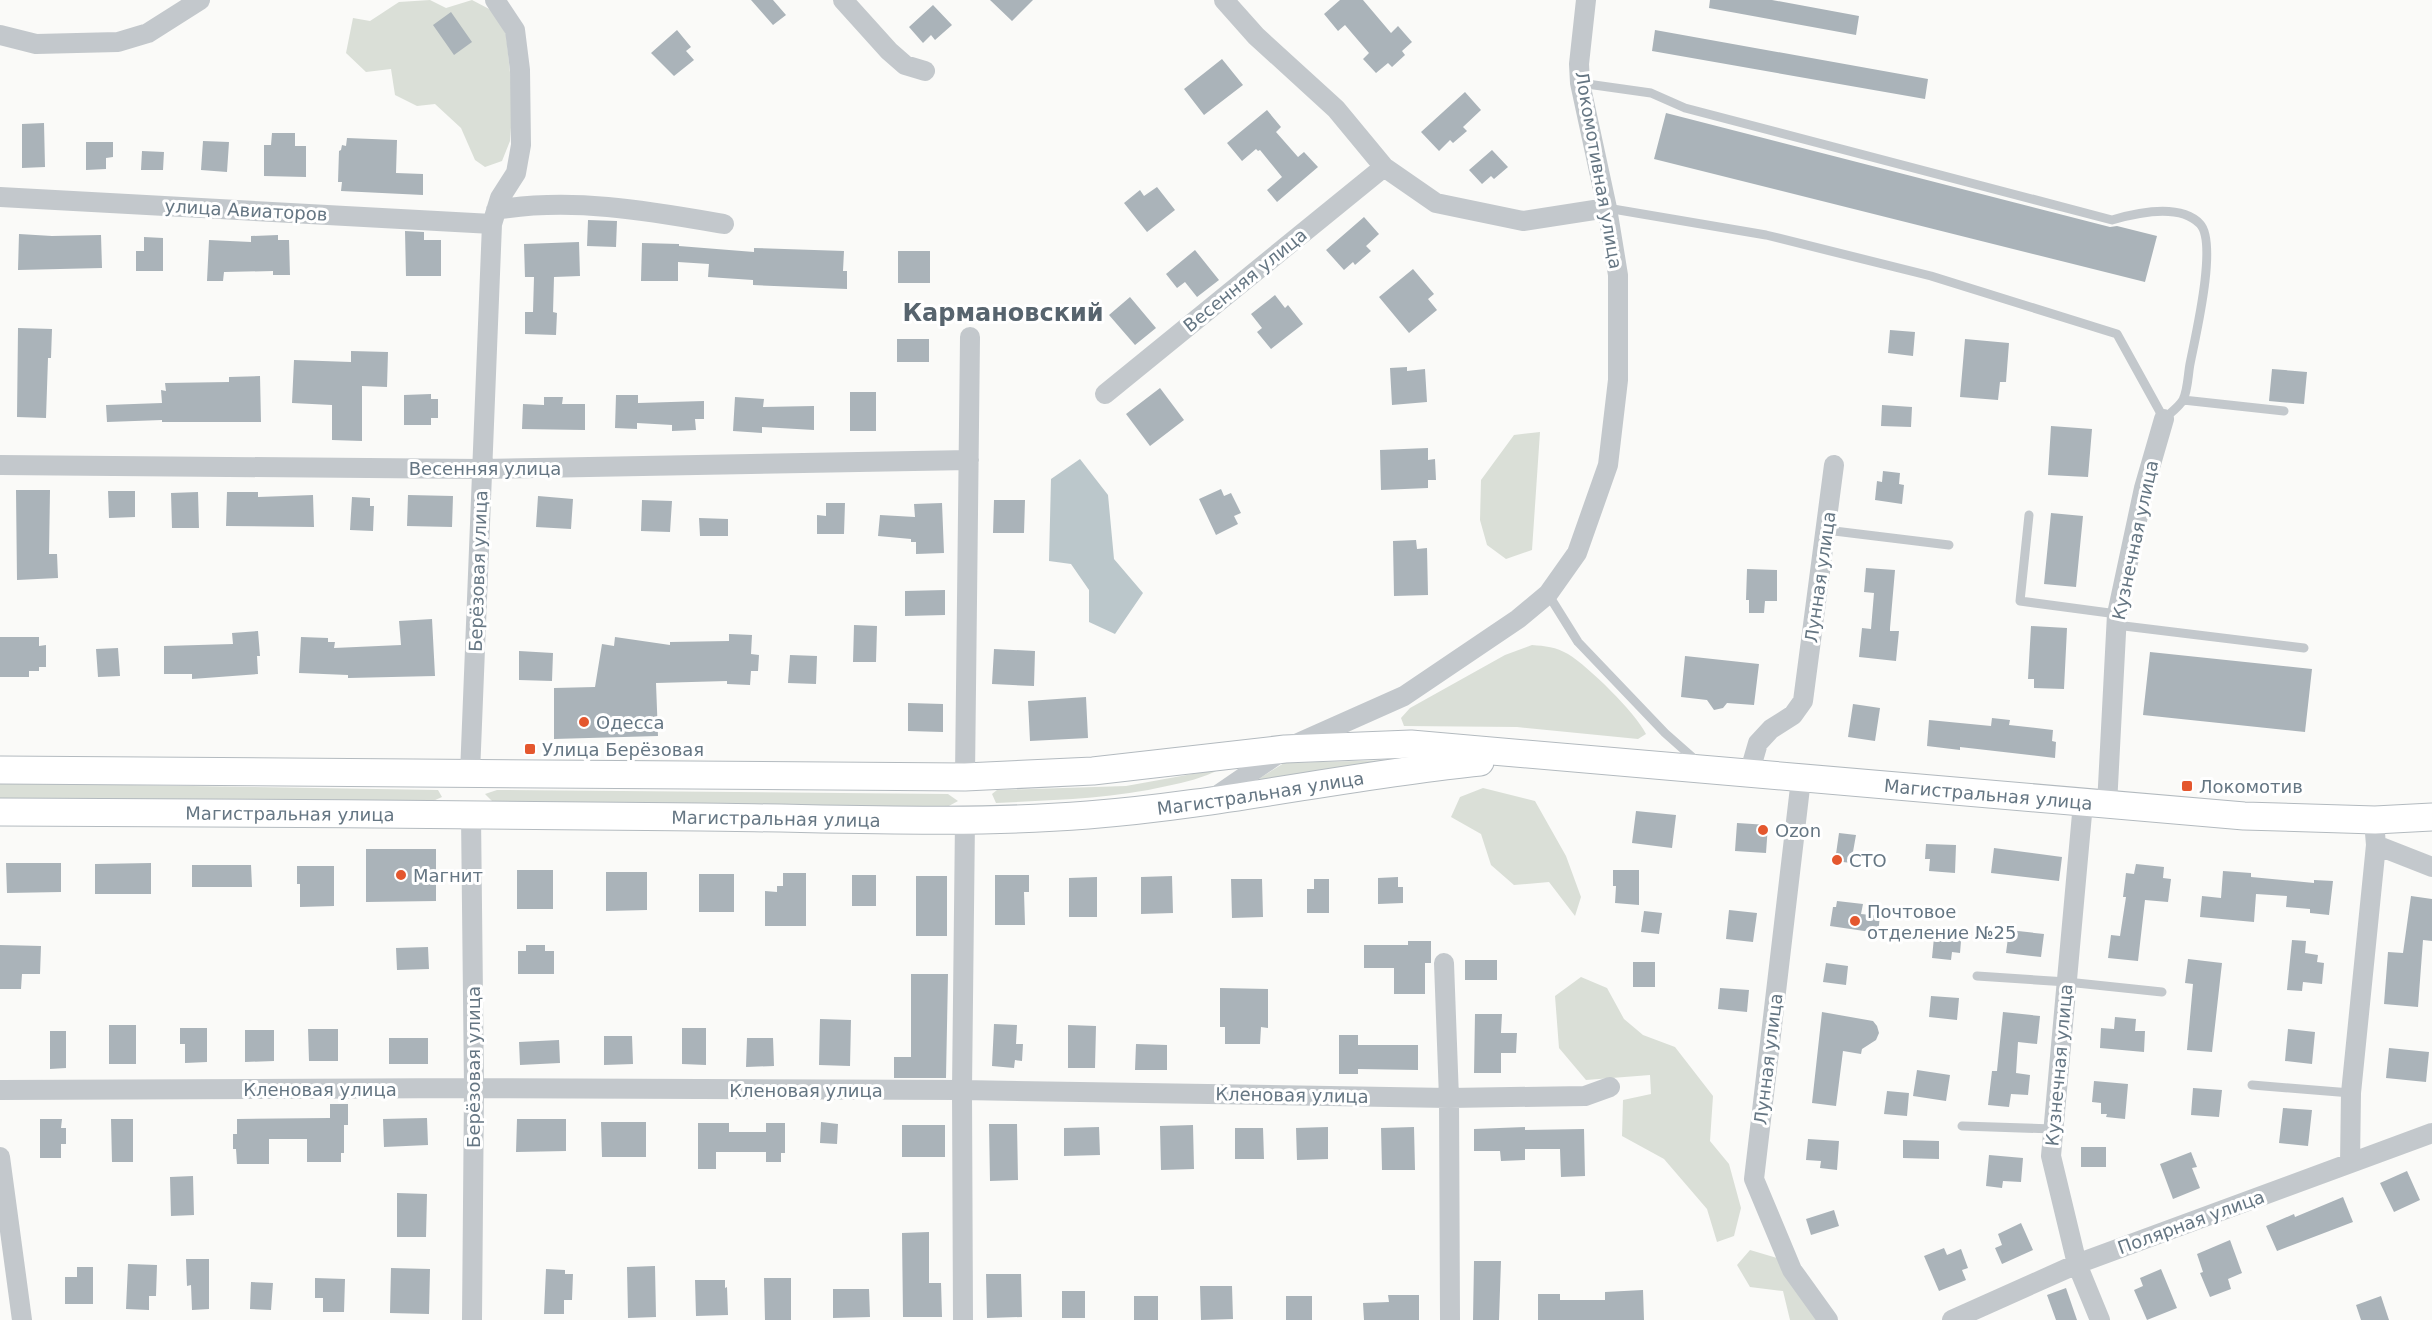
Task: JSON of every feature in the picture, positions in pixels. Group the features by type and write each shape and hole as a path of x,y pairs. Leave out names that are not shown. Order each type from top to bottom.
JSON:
{"main road":[{"name":"Магистральная улица","path":"0,770 965,777 1093,771 1285,749 1411,744 2244,816 2375,833 2432,817"},
{"name":"Магистральная улица","path":"0,812 965,819 1088,815 1212,800 1407,770 1547,756"},
{"path":"470,774 471,815"},
{"path":"965,777 965,819"}],"street":[{"path":"0,35 36,44 118,42 148,33 200,0"},
{"path":"494,217 500,198 516,173 521,145 515,30 495,0"},
{"path":"843,0 889,51 905,65 925,71"},
{"path":"1224,0 1256,36 1336,109 1384,167 1436,203 1523,221 1608,208"},
{"name":"Локомотивная улица","path":"1212,800 1285,749 1404,696 1518,619 1548,594 1577,553 1608,465 1618,380 1618,275 1608,208 1580,83 1586,0"},
{"name":"Весенняя улица","path":"1105,394 1384,167"},
{"name":"улица Авиаторов","path":"0,197 494,217 549,203 646,210 724,224"},
{"name":"Берёзовая улица","path":"470,774 481,469 494,217"},
{"path":"965,777 970,338"},
{"name":"Кузнечная улица","path":"2100,1320 2078,1264 2051,1156 2067,982 2095,804 2116,619 2144,488 2164,419"},
{"name":"Весенняя улица","path":"0,465 481,469 969,460"},
{"name":"Лунная улица","path":"1749,774 1758,743 1771,729 1793,715 1803,701 1834,465"},
{"name":"Лунная улица","path":"1801,779 1754,1179 1792,1270 1828,1320"},
{"name":"Берёзовая улица","path":"471,815 474,1088 472,1320"},
{"path":"963,1320 962,1090 965,819"},
{"path":"2350,1163 2351,1093 2375,833 2432,867"},
{"path":"1444,963 1449,1098 1450,1320"},
{"name":"Кленовая улица","path":"0,1090 474,1088 962,1090 1449,1098 1585,1096 1611,1087"},
{"name":"Полярная улица","path":"1952,1320 2078,1264 2432,1133"},
{"path":"0,1157 22,1320"}],"lane":[{"path":"1580,83 1651,93 1685,108 2112,220 2159,210 2193,219 2201,225 2206,239 2204,293 2183,400 2164,419 2117,334 1931,276 1788,241 1608,208"},
{"path":"2183,400 2284,411"},
{"path":"2029,515 2020,601 2116,619 2304,648"},
{"path":"1826,530 1949,545"},
{"path":"1548,594 1578,642 1665,733 1708,770"},
{"path":"1977,976 2162,992"},
{"path":"2252,1085 2351,1093"},
{"path":"1962,1126 2053,1129"}],"shaded area":[{"path":"430,0 446,8 472,0 493,11 506,34 513,101 510,141 502,161 485,167 475,160 461,128 435,104 417,106 395,95 391,69 366,72 346,53 353,18 370,21 399,2"},
{"path":"1540,432 1532,550 1506,559 1487,545 1480,520 1481,480 1514,435"},
{"path":"1080,459 1108,495 1114,559 1143,593 1115,634 1089,622 1089,590 1071,564 1049,561 1051,479"},
{"path":"1532,645 1559,650 1577,660 1622,702 1646,734 1638,739 1517,727 1404,726 1401,718 1410,708 1505,655"},
{"path":"1390,760 1252,783 1284,763"},
{"path":"1220,769 1181,783 1103,796 996,803 992,794 997,790 1126,786"},
{"path":"0,783 438,790 442,797 433,801 0,799"},
{"path":"1483,788 1535,801 1566,856 1581,897 1575,916 1549,882 1514,885 1491,865 1481,834 1451,817 1460,797"},
{"path":"497,790 948,794 958,801 947,807 492,801 485,794"},
{"path":"1581,977 1607,988 1624,1019 1643,1035 1675,1047 1713,1096 1710,1141 1729,1164 1741,1208 1734,1236 1717,1242 1707,1209 1664,1159 1622,1136 1623,1100 1651,1094 1650,1075 1586,1080 1559,1048 1555,996"},
{"path":"1750,1250 1777,1258 1837,1320 1790,1320 1783,1291 1750,1287 1737,1265"}],"building":[{"path":"751,0 773,0 786,15 773,25"},
{"path":"990,0 1033,0 1012,21"},
{"path":"1340,0 1363,0 1391,33 1398,26 1412,42 1402,51 1405,55 1392,67 1388,63 1376,73 1363,59 1369,53 1345,25 1338,31 1324,14"},
{"path":"1710,0 1772,0 1859,16 1856,35 1709,8"},
{"path":"933,5 952,25 935,40 931,35 923,43 909,27"},
{"path":"451,12 472,42 454,55 433,25"},
{"path":"677,30 691,47 686,51 694,60 674,76 651,53"},
{"path":"1655,30 1928,79 1925,99 1652,51"},
{"path":"1222,59 1243,85 1204,115 1184,89"},
{"path":"1465,92 1481,110 1463,127 1467,131 1453,143 1450,140 1439,151 1421,132"},
{"path":"1267,110 1281,127 1276,132 1298,157 1304,152 1318,167 1277,202 1267,190 1282,177 1260,150 1256,149 1242,161 1227,143"},
{"path":"1666,113 2110,227 2117,226 2157,236 2145,282 1654,159"},
{"path":"44,123 45,167 22,168 22,124"},
{"path":"272,133 295,133 295,146 306,146 306,177 264,176 264,145 271,145"},
{"path":"347,138 397,140 396,173 423,174 423,195 341,191 342,182 338,182 339,151 342,145 346,146"},
{"path":"203,141 229,142 227,172 201,170"},
{"path":"86,142 113,142 113,157 106,158 106,169 86,170"},
{"path":"1492,150 1508,167 1494,179 1491,176 1482,184 1469,170"},
{"path":"142,151 164,152 163,170 141,170"},
{"path":"1157,187 1175,210 1147,232 1124,203 1140,190 1144,196"},
{"path":"1364,217 1379,234 1366,246 1371,251 1355,265 1353,262 1344,270 1326,250"},
{"path":"588,220 617,221 616,247 587,246"},
{"path":"405,231 424,232 424,240 441,240 441,276 406,276"},
{"path":"19,234 101,235 102,268 18,270"},
{"path":"278,235 278,240 289,240 290,275 273,275 273,271 224,272 223,281 207,281 209,240 251,242 251,236"},
{"path":"144,237 163,238 163,271 136,271 136,251 144,251"},
{"path":"579,242 580,276 554,277 553,312 557,313 556,335 525,334 525,312 533,312 534,277 525,277 524,244"},
{"path":"642,243 679,244 679,246 754,252 754,248 844,251 843,271 847,271 847,289 753,285 753,280 708,277 709,264 678,262 678,281 641,281"},
{"path":"1195,250 1219,280 1197,297 1185,282 1177,288 1166,274"},
{"path":"898,251 930,251 930,283 898,283"},
{"path":"1413,269 1434,294 1428,299 1437,310 1409,333 1379,297"},
{"path":"1275,295 1285,308 1288,305 1303,324 1271,349 1257,332 1262,328 1251,314"},
{"path":"1130,297 1156,328 1135,345 1109,315"},
{"path":"18,328 52,329 51,358 48,358 46,418 17,417"},
{"path":"1890,330 1915,332 1913,356 1888,353"},
{"path":"897,339 929,339 929,362 897,362"},
{"path":"1965,339 2009,343 2006,382 2000,382 1998,400 1960,397"},
{"path":"351,351 388,352 387,387 362,386 362,441 332,440 332,405 292,403 294,360 351,362"},
{"path":"1407,367 1407,371 1425,369 1427,402 1392,405 1390,368"},
{"path":"2272,369 2307,372 2304,404 2269,401"},
{"path":"260,376 261,422 162,422 162,420 107,422 106,405 162,403 161,390 166,391 165,383 229,382 229,377"},
{"path":"1160,388 1184,420 1150,446 1126,414"},
{"path":"850,392 876,392 876,431 850,431"},
{"path":"431,394 431,399 438,399 438,418 431,418 431,425 404,425 404,395"},
{"path":"616,395 638,395 638,403 704,401 704,419 695,419 696,430 672,431 672,425 637,423 637,429 615,428"},
{"path":"544,397 563,397 562,404 585,404 585,430 522,429 523,404 544,405"},
{"path":"735,397 764,399 763,407 814,406 814,430 762,427 762,433 733,431"},
{"path":"1882,405 1912,407 1911,427 1881,426"},
{"path":"2051,426 2092,429 2088,477 2048,475"},
{"path":"1428,448 1428,460 1435,459 1436,480 1428,480 1428,488 1381,490 1380,450"},
{"path":"1883,471 1900,473 1899,484 1904,485 1902,504 1875,500 1877,481 1882,482"},
{"path":"1221,489 1224,496 1231,493 1241,513 1234,516 1238,524 1216,535 1199,499"},
{"path":"16,490 50,490 49,554 57,554 58,578 17,580"},
{"path":"108,491 135,491 135,517 109,518"},
{"path":"198,492 199,528 172,528 171,493"},
{"path":"227,492 258,492 258,497 313,495 314,527 226,526"},
{"path":"408,495 453,496 452,527 407,526"},
{"path":"538,496 573,499 571,529 536,527"},
{"path":"352,497 370,498 370,506 374,506 373,531 350,530"},
{"path":"642,500 672,501 670,532 641,531"},
{"path":"994,500 1025,500 1024,533 993,533"},
{"path":"826,503 845,503 844,534 817,534 817,515 826,516"},
{"path":"942,503 944,553 916,554 916,542 911,542 911,539 878,536 880,515 915,517 914,504"},
{"path":"2051,513 2083,516 2076,587 2044,584"},
{"path":"699,518 728,519 728,536 700,536"},
{"path":"1416,540 1417,549 1427,548 1428,595 1394,596 1393,541"},
{"path":"1866,568 1895,570 1890,631 1899,631 1896,661 1859,657 1862,628 1871,629 1874,593 1864,592"},
{"path":"1747,569 1777,570 1777,601 1765,601 1764,613 1749,613 1749,600 1746,600"},
{"path":"945,590 945,615 905,616 905,591"},
{"path":"432,619 435,676 348,678 348,675 299,673 301,637 328,638 328,642 335,642 334,648 401,645 399,621"},
{"path":"854,625 877,626 876,662 853,662"},
{"path":"2031,626 2067,628 2064,689 2034,688 2034,679 2028,679"},
{"path":"258,631 260,656 257,656 258,674 192,679 192,674 164,674 164,646 233,644 232,633"},
{"path":"729,634 752,635 751,654 759,655 758,671 751,671 750,685 727,684 727,681 656,683 658,736 554,739 554,688 595,687 602,644 614,646 615,637 670,645 670,642 729,641"},
{"path":"0,637 39,637 39,646 46,645 46,667 39,667 39,671 29,671 29,677 0,677"},
{"path":"118,648 120,676 98,677 96,649"},
{"path":"994,649 1035,651 1034,686 992,684"},
{"path":"519,651 553,653 552,681 519,680"},
{"path":"2150,652 2312,669 2305,732 2143,715"},
{"path":"790,655 817,656 816,684 788,683"},
{"path":"1685,656 1759,664 1754,705 1727,703 1723,708 1714,710 1707,700 1681,697"},
{"path":"1086,697 1088,738 1030,741 1028,701"},
{"path":"908,703 943,704 943,732 908,731"},
{"path":"1853,704 1880,708 1875,741 1848,737"},
{"path":"1992,718 2010,720 2009,725 2053,730 2052,741 2056,742 2055,758 1960,747 1960,750 1927,746 1929,720 1991,726"},
{"path":"1636,811 1676,815 1672,848 1632,843"},
{"path":"1737,823 1768,825 1766,853 1735,851"},
{"path":"1839,833 1856,835 1851,863 1835,861"},
{"path":"1926,844 1956,845 1955,873 1929,871 1930,859 1925,859"},
{"path":"1994,848 2062,857 2059,881 1991,873"},
{"name":"Магнит","path":"366,849 436,849 436,901 366,902"},
{"path":"6,863 61,863 61,892 7,893"},
{"path":"151,863 151,894 95,894 95,864"},
{"path":"2136,864 2164,867 2163,878 2171,879 2168,902 2145,900 2138,961 2108,958 2111,935 2120,936 2126,897 2123,897 2126,873 2134,874"},
{"path":"192,865 251,865 252,887 192,887"},
{"path":"297,866 334,866 334,906 300,907"},
{"path":"517,870 553,870 553,909 517,909"},
{"path":"1613,870 1639,870 1639,905 1615,903 1616,886 1613,886"},
{"path":"2223,871 2251,873 2251,877 2314,883 2314,880 2333,881 2329,915 2310,913 2310,909 2286,907 2287,896 2256,894 2254,922 2200,917 2202,896 2221,898"},
{"path":"606,872 647,872 647,910 606,911"},
{"path":"783,873 806,873 806,926 765,926 765,891 777,892 777,886 783,886"},
{"path":"699,874 734,874 734,912 699,912"},
{"path":"852,875 876,875 876,906 852,906"},
{"path":"995,875 1029,875 1029,892 1024,892 1025,925 995,925"},
{"path":"916,876 947,876 947,936 916,936"},
{"path":"1172,876 1173,913 1141,914 1141,877"},
{"path":"1097,877 1097,917 1069,917 1069,878"},
{"path":"1398,877 1398,887 1403,887 1403,903 1378,904 1378,878"},
{"path":"1231,879 1262,879 1263,917 1232,918"},
{"path":"1314,879 1329,879 1329,913 1307,913 1307,889 1314,889"},
{"path":"2411,896 2432,899 2432,941 2423,940 2418,1007 2384,1004 2388,952 2403,953"},
{"name":"Почтовое отделение №25","path":"1837,901 1863,904 1861,914 1880,916 1878,933 1830,926 1833,907 1836,907"},
{"path":"1729,910 1757,913 1753,942 1726,939"},
{"path":"1644,911 1662,913 1659,934 1641,932"},
{"path":"1935,927 1962,929 1960,953 1952,952 1951,960 1932,958"},
{"path":"2009,930 2044,934 2041,957 2006,953"},
{"path":"2292,940 2306,941 2305,953 2318,955 2317,962 2324,963 2322,984 2303,982 2302,991 2287,990"},
{"path":"1408,941 1431,941 1431,963 1425,963 1425,994 1394,994 1394,968 1364,968 1364,945 1408,945"},
{"path":"0,945 41,946 40,974 22,974 21,989 0,989"},
{"path":"526,945 545,945 545,951 554,951 554,974 518,974 518,951 526,951"},
{"path":"428,947 429,969 397,970 396,948"},
{"path":"2188,959 2222,963 2212,1052 2187,1050 2193,984 2185,983"},
{"path":"1465,960 1497,960 1497,980 1465,980"},
{"path":"1633,962 1655,962 1655,987 1633,987"},
{"path":"1826,963 1848,966 1846,985 1823,982"},
{"path":"911,974 948,974 946,1078 894,1078 894,1057 911,1057"},
{"path":"1220,988 1268,989 1268,1028 1261,1027 1260,1044 1225,1044 1225,1027 1220,1027"},
{"path":"1720,988 1749,990 1747,1012 1718,1009"},
{"path":"1931,996 1959,998 1957,1020 1929,1017"},
{"path":"1822,1012 1873,1021 1879,1033 1876,1040 1862,1049 1861,1054 1843,1051 1836,1106 1812,1103"},
{"path":"2003,1012 2040,1016 2037,1044 2018,1042 2016,1073 2030,1075 2028,1095 2011,1094 2009,1107 1988,1105 1992,1071 1997,1071"},
{"path":"1475,1014 1502,1014 1501,1033 1517,1033 1516,1053 1501,1053 1501,1073 1474,1073"},
{"path":"2115,1017 2136,1019 2135,1031 2145,1031 2144,1052 2100,1048 2101,1028 2114,1029"},
{"path":"820,1019 851,1020 850,1066 819,1065"},
{"path":"994,1024 1017,1025 1016,1044 1023,1044 1022,1061 1015,1060 1014,1068 992,1066"},
{"path":"109,1025 136,1025 136,1064 109,1064"},
{"path":"1068,1025 1096,1026 1095,1068 1068,1068"},
{"path":"180,1028 207,1028 207,1062 185,1063 185,1044 180,1044"},
{"path":"682,1028 706,1028 706,1065 682,1064"},
{"path":"308,1029 338,1029 338,1061 309,1061"},
{"path":"2288,1029 2315,1032 2312,1064 2285,1061"},
{"path":"245,1030 274,1030 274,1061 245,1062"},
{"path":"50,1031 66,1031 66,1068 50,1069"},
{"path":"1339,1035 1358,1035 1358,1045 1418,1045 1418,1070 1358,1069 1358,1074 1339,1074"},
{"path":"604,1036 632,1036 633,1064 604,1065"},
{"path":"389,1038 428,1038 428,1064 389,1064"},
{"path":"747,1038 773,1038 774,1066 746,1067"},
{"path":"559,1040 560,1063 520,1065 519,1042"},
{"path":"1136,1044 1167,1045 1167,1070 1135,1070"},
{"path":"2389,1048 2429,1052 2426,1082 2386,1078"},
{"path":"1917,1070 1950,1075 1946,1101 1913,1096"},
{"path":"2094,1081 2128,1084 2125,1119 2106,1117 2107,1114 2101,1114 2101,1103 2092,1102"},
{"path":"2193,1088 2222,1090 2219,1117 2191,1115"},
{"path":"1887,1091 1909,1093 1907,1116 1884,1114"},
{"path":"330,1104 348,1104 348,1125 344,1125 344,1153 341,1153 341,1162 307,1162 307,1139 269,1139 269,1164 237,1164 236,1149 233,1149 233,1134 237,1134 237,1119 330,1118"},
{"path":"2283,1108 2312,1110 2308,1146 2279,1143"},
{"path":"427,1118 428,1145 384,1147 383,1119"},
{"path":"40,1119 62,1119 61,1128 66,1128 66,1144 61,1144 61,1158 40,1158"},
{"path":"111,1119 133,1119 133,1162 112,1162"},
{"path":"517,1119 566,1119 566,1151 516,1152"},
{"path":"601,1122 646,1122 646,1157 602,1157"},
{"path":"821,1122 838,1124 837,1144 820,1143"},
{"path":"698,1123 729,1123 729,1132 766,1132 766,1123 785,1123 785,1153 781,1153 781,1162 766,1162 766,1152 716,1152 716,1169 698,1169"},
{"path":"989,1124 1017,1124 1018,1180 990,1181"},
{"path":"902,1125 945,1125 945,1157 902,1157"},
{"path":"1193,1125 1194,1169 1161,1170 1160,1126"},
{"path":"1099,1127 1100,1155 1064,1156 1064,1128"},
{"path":"1328,1127 1328,1159 1297,1160 1296,1128"},
{"path":"1414,1127 1415,1170 1382,1170 1381,1128"},
{"path":"1525,1127 1525,1130 1584,1129 1585,1176 1561,1177 1560,1149 1525,1149 1525,1160 1501,1161 1500,1151 1474,1151 1474,1129"},
{"path":"1235,1128 1263,1128 1264,1159 1235,1159"},
{"path":"1808,1139 1839,1141 1837,1170 1820,1168 1821,1161 1806,1160"},
{"path":"1903,1140 1939,1141 1939,1159 1903,1158"},
{"path":"2081,1147 2106,1147 2106,1167 2081,1167"},
{"path":"2191,1152 2197,1167 2192,1168 2200,1188 2173,1199 2160,1164"},
{"path":"1989,1155 2023,1158 2021,1182 2003,1181 2002,1188 1986,1186"},
{"path":"2407,1171 2420,1200 2394,1212 2380,1183"},
{"path":"193,1176 194,1215 171,1216 170,1177"},
{"path":"397,1193 427,1194 426,1237 397,1237"},
{"path":"2343,1197 2353,1222 2277,1251 2266,1226"},
{"path":"1834,1210 1839,1226 1811,1235 1806,1219"},
{"path":"2021,1223 2033,1250 2002,1264 1995,1248 2002,1245 1998,1234"},
{"path":"929,1232 929,1283 941,1283 942,1317 903,1317 902,1233"},
{"path":"2230,1240 2242,1273 2228,1279 2231,1289 2210,1297 2200,1273 2203,1272 2197,1254"},
{"path":"1944,1248 1947,1255 1961,1249 1968,1268 1962,1270 1966,1280 1939,1291 1924,1256"},
{"path":"186,1259 209,1259 209,1309 192,1310 191,1285 187,1286"},
{"path":"1474,1261 1501,1261 1499,1320 1473,1320"},
{"path":"128,1264 157,1265 156,1296 149,1296 149,1310 126,1309"},
{"path":"655,1266 656,1317 628,1318 627,1267"},
{"path":"77,1267 93,1267 93,1304 65,1304 65,1277 77,1277"},
{"path":"391,1268 430,1269 429,1314 390,1313"},
{"path":"546,1269 565,1270 565,1274 573,1274 572,1300 564,1300 564,1314 544,1314"},
{"path":"2161,1269 2177,1308 2147,1320 2134,1290 2143,1286 2140,1278"},
{"path":"986,1274 1021,1274 1022,1317 987,1318"},
{"path":"315,1278 345,1279 344,1312 323,1312 323,1298 315,1298"},
{"path":"764,1278 791,1278 791,1320 765,1320"},
{"path":"695,1280 725,1280 728,1315 696,1316"},
{"path":"251,1282 273,1283 271,1310 250,1309"},
{"path":"1200,1286 1232,1286 1233,1319 1201,1320"},
{"path":"2066,1288 2077,1320 2056,1320 2047,1295"},
{"path":"833,1289 869,1289 870,1317 833,1318"},
{"path":"1643,1290 1644,1320 1538,1320 1538,1294 1560,1294 1560,1300 1605,1300 1605,1292"},
{"path":"1062,1291 1085,1291 1085,1318 1062,1318"},
{"path":"1388,1295 1419,1295 1419,1320 1364,1320 1363,1303 1389,1302"},
{"path":"1134,1296 1158,1296 1158,1320 1134,1320"},
{"path":"1286,1296 1312,1296 1312,1320 1286,1320"},
{"path":"2381,1296 2389,1320 2361,1320 2356,1305"}],"place":[{"name":"Одесса","path":"584,722"},
{"name":"Улица Берёзовая","path":"530,749"},
{"name":"Локомотив","path":"2187,786"},
{"name":"Ozon","path":"1763,830"},
{"name":"СТО","path":"1837,860"},
{"name":"Магнит","path":"401,875"},
{"name":"Почтовое отделение №25","path":"1855,921"}],"district":[{"name":"Кармановский","path":"1003,313"}]}
